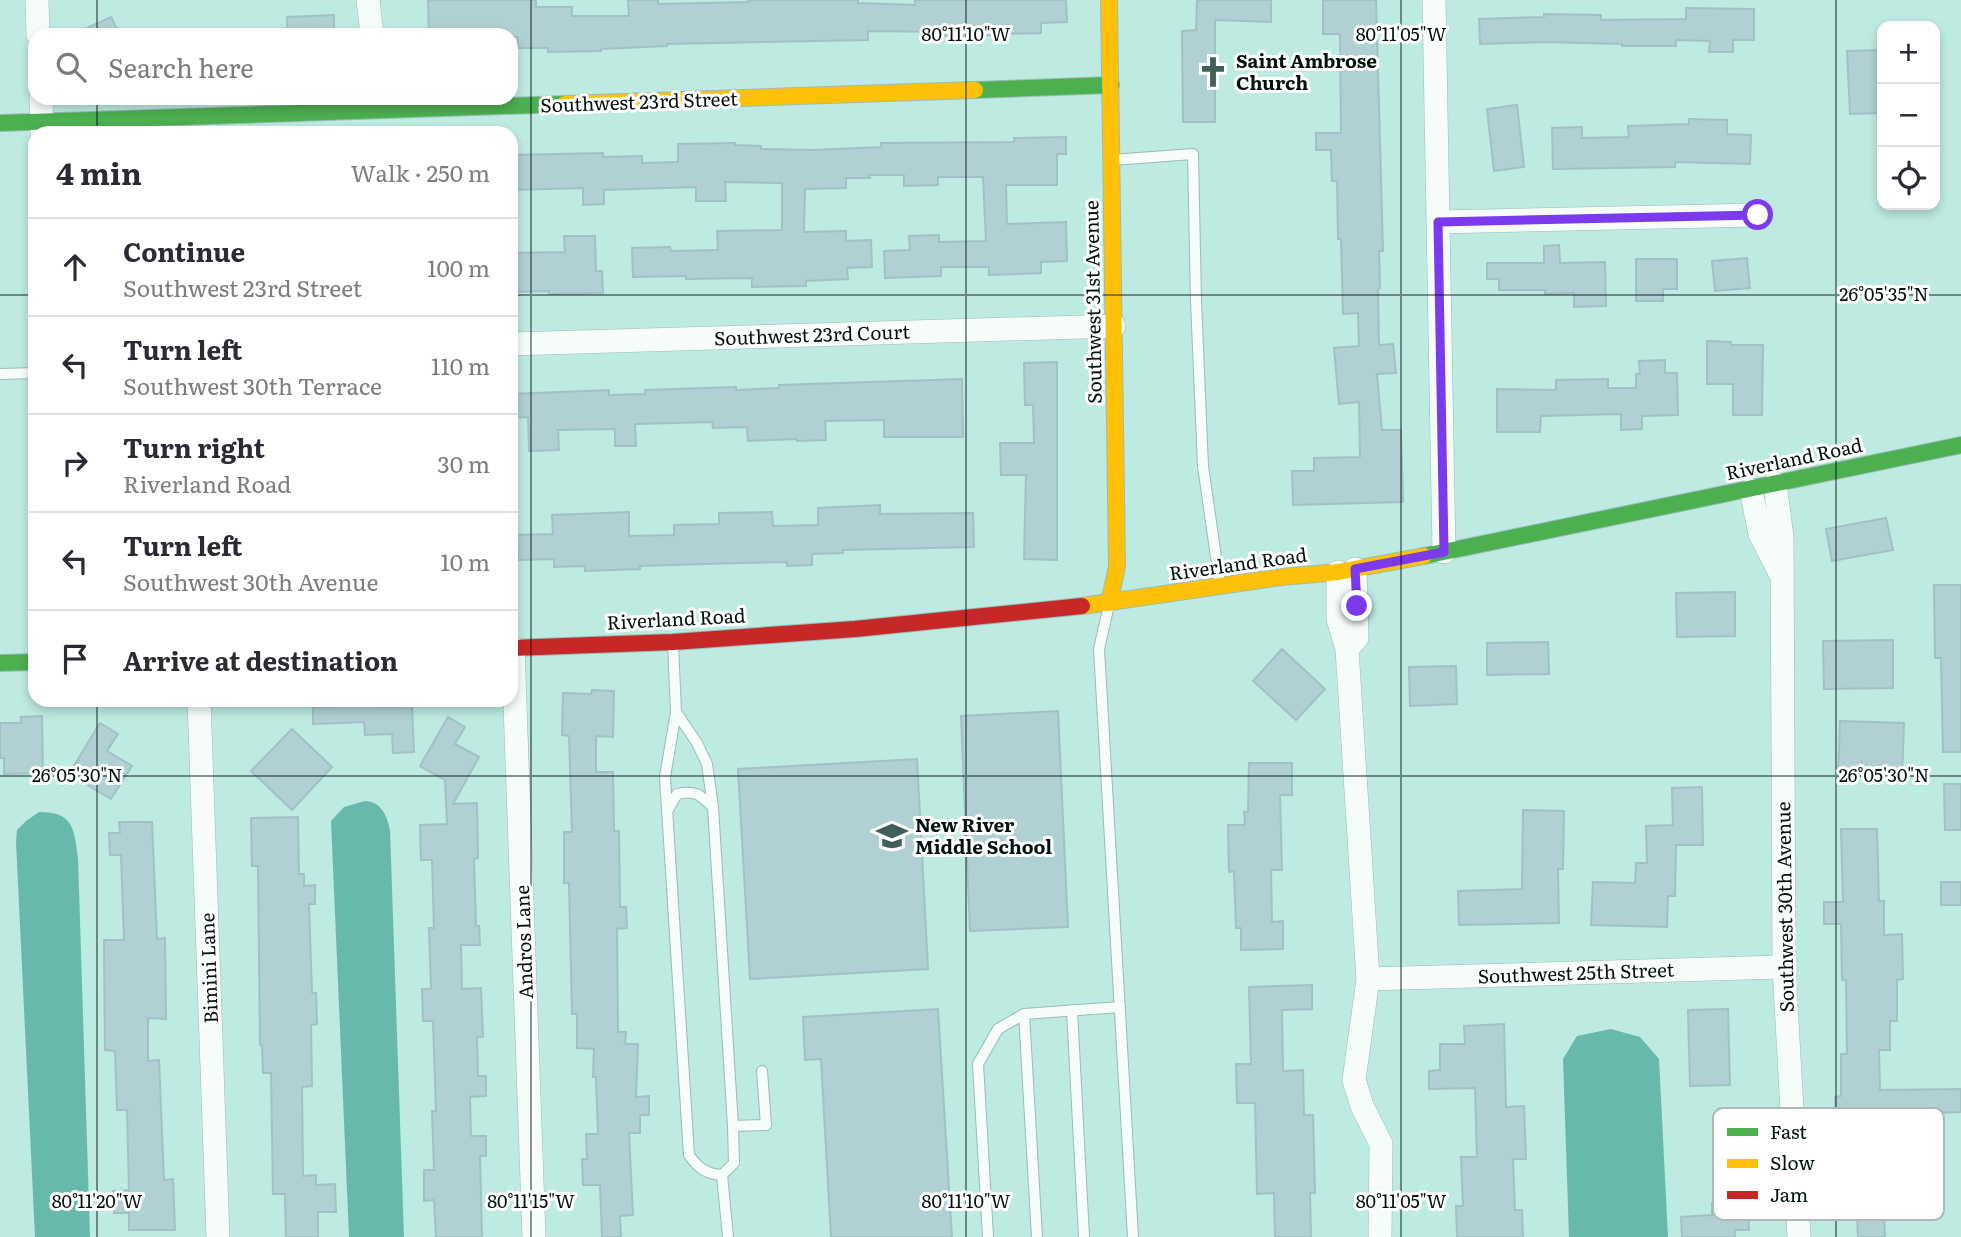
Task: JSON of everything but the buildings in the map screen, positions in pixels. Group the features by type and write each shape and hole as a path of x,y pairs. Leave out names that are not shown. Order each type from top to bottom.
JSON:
{"street":[{"path":"37,0 38,28"},
{"path":"368,0 371,28"},
{"name":"Southwest 31st Avenue","path":"1109,603 1117,566 1110,0"},
{"path":"1434,0 1444,552"},
{"name":"Southwest 23rd Street","path":"518,101 1111,85"},
{"path":"41,105 42,126"},
{"name":"Southwest 23rd Street","path":"57,126 379,105"},
{"name":"Southwest 23rd Street","path":"0,123 32,126"},
{"path":"1438,222 1758,215"},
{"name":"Southwest 23rd Court","path":"518,344 1114,326"},
{"name":"Riverland Road","path":"518,648 673,642 855,629 1109,603 1346,570 1961,445"},
{"name":"Southwest 30th Avenue","path":"1776,484 1782,537 1784,967 1792,1108"},
{"name":"Southwest 30th Avenue","path":"1751,489 1759,534 1782,576"},
{"path":"1346,570 1357,638 1347,649 1368,979 1354,1080 1362,1106 1381,1144 1380,1237"},
{"path":"0,663 28,662"},
{"name":"Bimini Lane","path":"199,707 218,1237"},
{"name":"Andros Lane","path":"514,707 534,1237"},
{"name":"Southwest 25th Street","path":"1368,979 1784,967"}],"lane":[{"path":"1112,160 1193,154 1203,466 1220,587"},
{"path":"0,374 28,373"},
{"path":"1109,603 1099,649 1133,1237"},
{"path":"673,642 676,712 665,777 689,1155 696,1165 709,1174 722,1175 734,1163 713,807 707,764 697,743 676,712"},
{"path":"668,810 677,794 688,792 700,795 713,807"},
{"path":"988,1237 978,1064 998,1029 1024,1014 1120,1007"},
{"path":"1072,1010 1084,1237"},
{"path":"1024,1014 1037,1237"},
{"path":"733,1126 766,1125 762,1071"},
{"path":"722,1175 728,1237"}],"shaded area":[{"path":"365,801 380,807 390,830 404,1237 349,1237 331,821 344,807"},
{"path":"39,812 59,815 66,819 73,831 78,858 90,1237 35,1237 16,842 17,830"},
{"path":"1611,1029 1640,1037 1659,1059 1668,1237 1569,1237 1563,1059 1577,1036"}],"traffic: fast":[{"path":"975,90 1111,85"},
{"path":"0,123 565,104"},
{"path":"1424,556 1961,445"},
{"path":"0,663 28,662"}],"traffic: slow":[{"path":"1109,0 1117,567 1109,603"},
{"path":"565,104 975,90"},
{"path":"1082,606 1282,577 1338,572 1424,556"}],"traffic: jam":[{"path":"518,648 673,642 855,629 1082,606"}],"place":[{"name":"Saint Ambrose Church","path":"1213,72"},
{"name":"New River Middle School","path":"892,836"}],"route":[{"path":"1357,606 1355,569 1444,552 1438,222 1758,215"}]}
